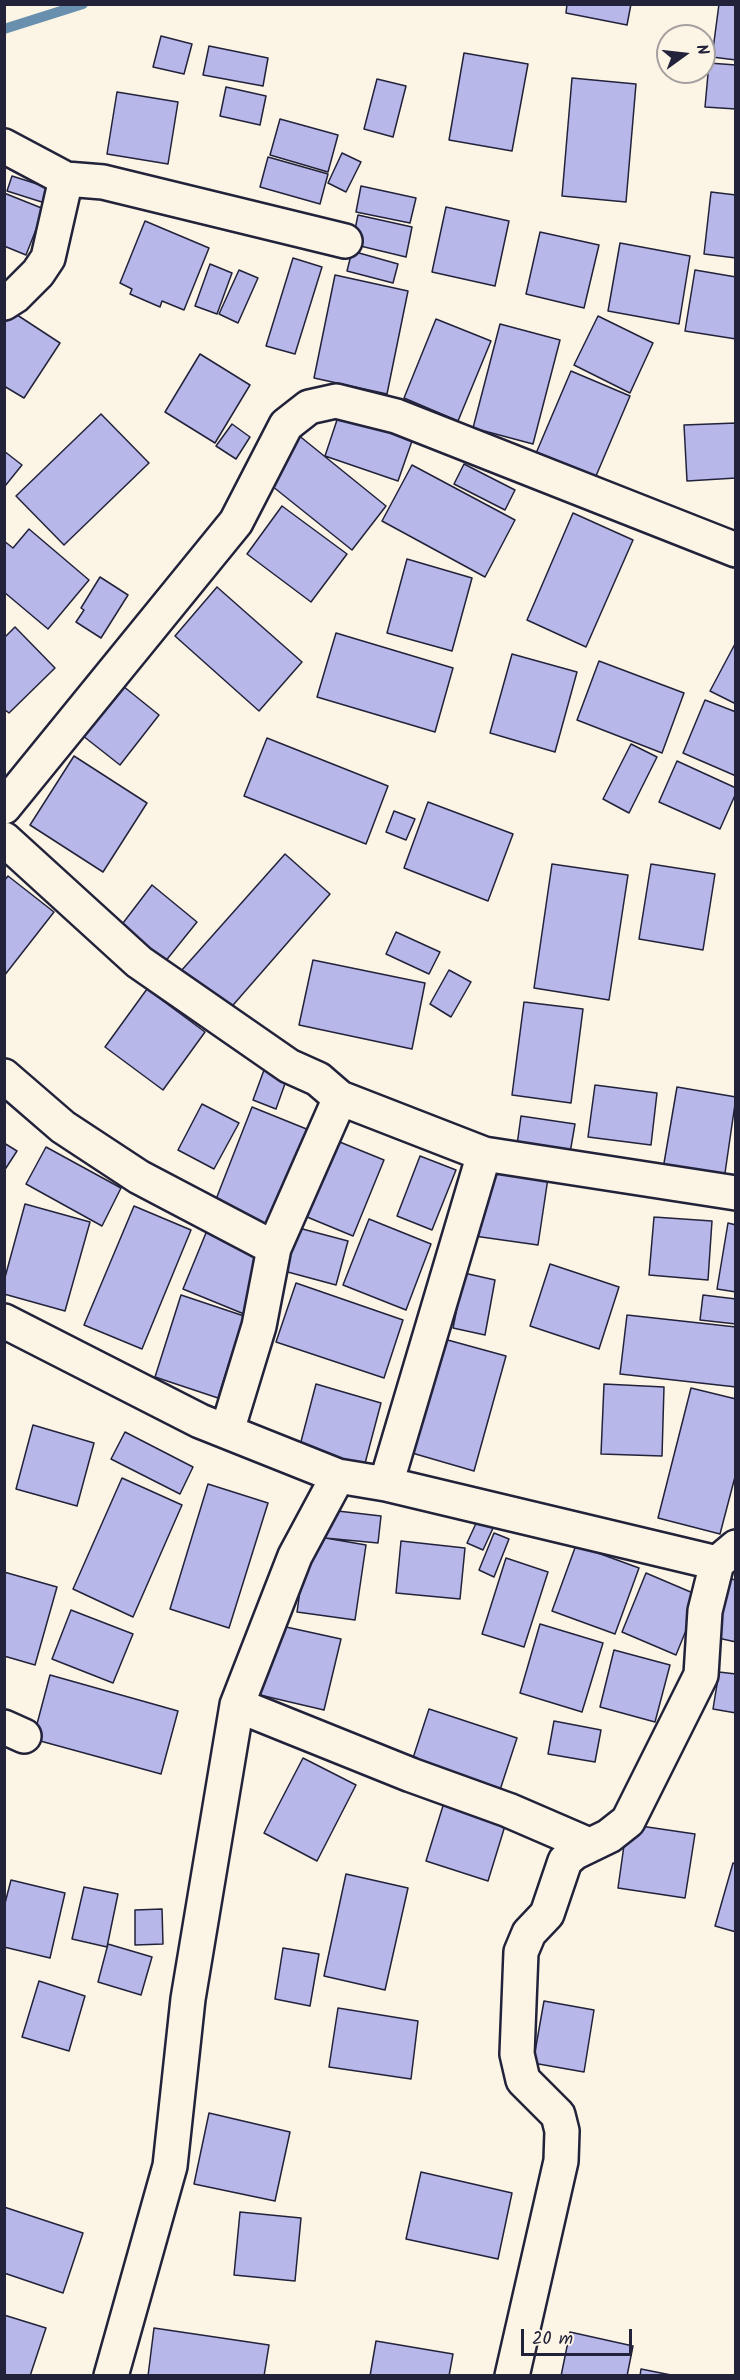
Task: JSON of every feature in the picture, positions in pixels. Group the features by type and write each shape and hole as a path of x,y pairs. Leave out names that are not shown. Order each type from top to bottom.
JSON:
{"street":[{"path":"4,146 66,179 103,182 345,241"},
{"path":"4,303 38,273 48,258 66,179"},
{"path":"4,807 236,522 286,425 309,407 336,401 396,416 735,550"},
{"path":"4,839 139,962 288,1066 318,1080 340,1098 484,1154 735,1193"},
{"path":"4,1076 63,1127 140,1177 274,1248"},
{"path":"227,1431 258,1326 274,1248 340,1098"},
{"path":"386,1484 484,1154"},
{"path":"4,1321 200,1421 338,1476 726,1555 705,1611 701,1675 628,1821 609,1836 574,1852 565,1861 547,1914 529,1933 521,1952 517,2054 523,2080 558,2115 562,2131 561,2161 512,2376"},
{"path":"111,2376 170,2166 188,1999 237,1705 295,1556 338,1476"},
{"path":"237,1705 411,1775 508,1810 589,1845"}],"building":[{"path":"567,4 631,4 627,25 566,13"},
{"path":"719,4 736,4 736,60 716,58"},
{"path":"161,36 192,44 184,74 153,67"},
{"path":"209,46 268,58 263,86 203,75"},
{"path":"464,53 528,64 512,151 449,140"},
{"path":"716,64 736,65 736,109 705,107 707,84 716,84"},
{"path":"572,78 636,84 626,202 562,196"},
{"path":"377,79 406,86 393,137 364,129"},
{"path":"226,87 266,96 260,125 220,116"},
{"path":"117,92 178,102 168,164 107,154"},
{"path":"280,119 338,135 328,172 270,155"},
{"path":"342,153 361,162 346,192 328,183"},
{"path":"268,157 328,174 320,204 260,187"},
{"path":"12,176 53,189 48,204 7,191"},
{"path":"361,186 416,198 410,223 356,212"},
{"path":"711,192 736,195 736,258 704,254"},
{"path":"4,193 44,209 26,255 4,246"},
{"path":"446,207 509,221 495,286 432,272"},
{"path":"358,215 412,227 406,257 352,244"},
{"path":"145,221 209,248 184,310 162,301 160,307 130,294 132,289 120,283"},
{"path":"540,232 599,245 584,308 526,294"},
{"path":"620,243 690,256 679,324 608,311"},
{"path":"352,251 398,264 393,283 347,271"},
{"path":"293,258 322,267 295,354 266,346"},
{"path":"210,264 232,273 217,314 195,306"},
{"path":"239,270 258,278 238,323 219,314"},
{"path":"695,270 736,277 736,339 685,331"},
{"path":"335,275 408,291 387,394 314,378"},
{"path":"8,309 60,343 24,398 4,386 4,314"},
{"path":"598,316 653,343 630,393 574,365"},
{"path":"436,319 491,341 458,421 404,398"},
{"path":"500,324 560,340 533,444 473,428"},
{"path":"200,354 250,385 215,443 165,412"},
{"path":"571,371 630,396 593,483 534,458"},
{"path":"101,414 149,463 64,545 16,496"},
{"path":"339,414 412,441 398,481 325,456"},
{"path":"736,423 736,478 687,481 684,425"},
{"path":"232,424 250,437 236,459 216,446"},
{"path":"297,434 386,506 352,550 262,478"},
{"path":"4,451 22,465 5,486 4,486"},
{"path":"464,464 515,490 505,510 454,484"},
{"path":"412,465 515,520 485,577 382,521"},
{"path":"282,506 347,554 311,602 247,554"},
{"path":"573,513 633,540 586,647 527,620"},
{"path":"29,529 89,580 48,629 4,592 4,541 13,548"},
{"path":"407,559 472,578 452,651 387,633"},
{"path":"100,577 128,595 101,638 76,622 84,610 81,608"},
{"path":"217,587 302,662 259,711 175,636"},
{"path":"15,627 55,668 9,713 4,709 4,638"},
{"path":"336,633 453,668 435,732 317,697"},
{"path":"736,642 736,704 710,691"},
{"path":"512,654 577,672 555,752 490,733"},
{"path":"599,661 684,693 662,753 577,720"},
{"path":"118,682 159,715 120,765 78,732"},
{"path":"705,700 736,712 736,776 683,753"},
{"path":"267,738 388,786 366,844 244,796"},
{"path":"631,744 657,757 629,813 603,799"},
{"path":"74,756 147,803 103,872 30,825"},
{"path":"677,761 736,788 736,793 720,829 659,802"},
{"path":"428,802 513,834 488,901 404,868"},
{"path":"394,811 415,819 406,840 386,832"},
{"path":"285,854 330,894 227,1012 181,971"},
{"path":"552,864 628,875 609,1000 534,988"},
{"path":"651,864 715,874 703,950 639,939"},
{"path":"8,876 54,912 4,976 4,881"},
{"path":"152,885 197,922 164,963 120,927"},
{"path":"396,932 440,952 429,974 386,954"},
{"path":"313,960 425,983 412,1049 299,1025"},
{"path":"449,970 471,982 451,1017 430,1004"},
{"path":"147,989 205,1032 163,1090 105,1047"},
{"path":"524,1002 583,1009 571,1103 512,1095"},
{"path":"264,1070 287,1078 276,1109 253,1100"},
{"path":"595,1085 657,1093 651,1145 588,1137"},
{"path":"677,1087 736,1097 724,1180 663,1169"},
{"path":"202,1104 239,1123 214,1169 178,1150"},
{"path":"252,1107 314,1132 275,1232 213,1207"},
{"path":"521,1116 575,1124 570,1153 517,1145"},
{"path":"325,1136 384,1160 353,1236 295,1212"},
{"path":"4,1143 17,1151 4,1171"},
{"path":"46,1147 121,1188 102,1226 26,1184"},
{"path":"420,1156 456,1170 432,1230 397,1216"},
{"path":"484,1168 548,1178 538,1245 474,1236"},
{"path":"25,1204 90,1222 65,1311 4,1294 4,1281"},
{"path":"134,1206 191,1230 142,1349 84,1325"},
{"path":"654,1217 712,1221 708,1280 649,1275"},
{"path":"369,1219 431,1244 406,1310 343,1285"},
{"path":"728,1223 736,1225 736,1292 717,1289"},
{"path":"295,1227 348,1241 336,1285 284,1271"},
{"path":"208,1228 269,1253 244,1314 183,1289"},
{"path":"550,1264 619,1287 599,1349 530,1326"},
{"path":"464,1273 495,1280 485,1335 453,1328"},
{"path":"296,1283 403,1320 384,1378 276,1342"},
{"path":"181,1295 244,1316 218,1398 155,1377"},
{"path":"703,1295 736,1299 736,1324 700,1320"},
{"path":"627,1315 736,1327 736,1387 620,1374"},
{"path":"444,1339 506,1356 474,1471 412,1453"},
{"path":"316,1384 381,1403 363,1471 298,1453"},
{"path":"604,1384 664,1387 662,1456 601,1454"},
{"path":"691,1388 736,1399 736,1473 720,1534 658,1518"},
{"path":"33,1425 94,1443 77,1506 16,1489"},
{"path":"125,1432 193,1467 180,1494 111,1459"},
{"path":"122,1478 182,1505 133,1617 73,1589"},
{"path":"208,1484 268,1503 229,1628 170,1609"},
{"path":"329,1510 381,1516 378,1543 325,1538"},
{"path":"478,1519 494,1526 483,1550 467,1543"},
{"path":"494,1533 509,1539 494,1577 479,1570"},
{"path":"308,1535 366,1545 355,1620 297,1612"},
{"path":"401,1541 465,1548 460,1599 396,1593"},
{"path":"576,1545 639,1568 615,1634 552,1611"},
{"path":"506,1558 548,1572 524,1647 482,1634"},
{"path":"4,1572 57,1587 35,1665 4,1656"},
{"path":"646,1573 700,1596 676,1655 622,1632"},
{"path":"721,1577 736,1580 736,1642 709,1636"},
{"path":"71,1610 133,1634 113,1683 52,1659"},
{"path":"540,1624 603,1643 582,1712 520,1693"},
{"path":"277,1625 341,1639 324,1710 260,1695"},
{"path":"614,1650 670,1665 655,1722 600,1707"},
{"path":"719,1672 736,1674 736,1713 713,1709"},
{"path":"50,1675 178,1711 161,1774 33,1739"},
{"path":"429,1709 517,1738 500,1790 412,1761"},
{"path":"554,1721 601,1730 595,1762 548,1754"},
{"path":"303,1758 356,1785 317,1861 264,1833"},
{"path":"446,1796 508,1816 488,1881 426,1861"},
{"path":"627,1824 695,1834 685,1898 618,1888"},
{"path":"733,1863 736,1864 736,1932 715,1926"},
{"path":"346,1874 408,1888 385,1990 324,1976"},
{"path":"11,1880 65,1893 50,1958 4,1947 4,1907"},
{"path":"84,1887 118,1894 107,1947 72,1939"},
{"path":"162,1909 163,1944 135,1945 135,1910"},
{"path":"108,1944 152,1957 141,1995 98,1982"},
{"path":"283,1948 319,1954 310,2006 275,1999"},
{"path":"39,1981 85,1996 69,2051 22,2037"},
{"path":"544,2001 594,2010 584,2072 533,2063"},
{"path":"338,2008 418,2021 411,2079 329,2067"},
{"path":"209,2113 290,2132 275,2201 194,2184"},
{"path":"421,2172 512,2193 498,2259 406,2239"},
{"path":"4,2207 83,2233 63,2293 4,2273"},
{"path":"240,2212 301,2218 295,2281 234,2275"},
{"path":"4,2315 46,2328 30,2376 4,2376"},
{"path":"154,2328 269,2345 264,2376 148,2376"},
{"path":"570,2332 633,2346 627,2376 561,2376"},
{"path":"376,2341 453,2354 449,2376 370,2376"},
{"path":"641,2369 676,2376 640,2376"}],"waterway":[{"path":"4,29 83,4"}]}
